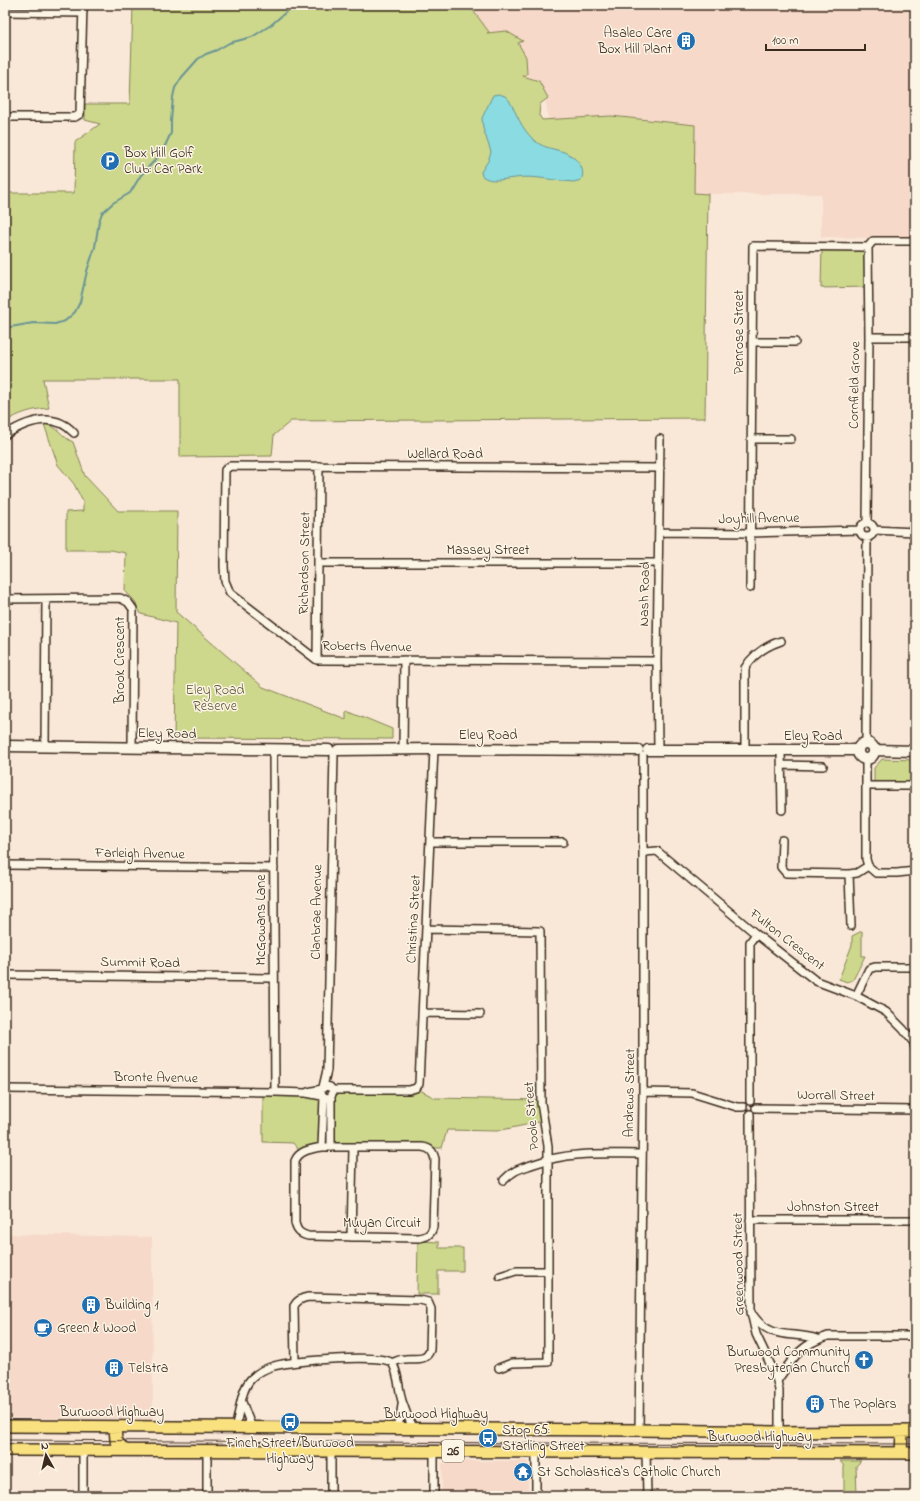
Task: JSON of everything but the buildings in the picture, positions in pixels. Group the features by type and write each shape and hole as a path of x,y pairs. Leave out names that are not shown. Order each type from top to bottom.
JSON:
{"highway":[{"name":"Burwood Highway","path":"5,1426 779,1432 915,1431"},
{"path":"115,1427 116,1440 124,1450"},
{"path":"901,1452 902,1432"},
{"name":"Burwood Highway","path":"5,1450 915,1453"}],"main road":[{"path":"866,743 870,744 874,750 872,756 866,759 861,757 858,750 861,744 866,743"},
{"name":"Eley Road","path":"5,746 334,751 403,749 647,752 858,750"},
{"path":"874,750 915,751"}],"street":[{"path":"5,117 75,116 80,114 83,5"},
{"path":"5,12 83,13"},
{"path":"868,247 873,241 915,241"},
{"name":"Penrose Street","path":"750,588 753,246 868,247"},
{"name":"Cornfield Grove","path":"867,523 868,247"},
{"path":"868,336 915,337"},
{"path":"752,342 795,342"},
{"path":"5,435 24,424 38,420 67,424 74,433"},
{"path":"751,439 791,438"},
{"name":"Nash Road","path":"647,752 657,661 660,439"},
{"name":"Wellard Road","path":"230,466 660,468"},
{"name":"Roberts Avenue","path":"230,466 225,470 224,566 225,581 230,593 317,660 657,661"},
{"name":"Richardson Street","path":"317,660 319,466"},
{"path":"867,523 872,525 874,530 872,536 867,538 862,536 860,530 861,526 867,523"},
{"name":"Joyhill Avenue","path":"659,532 750,533 860,530"},
{"path":"874,530 915,532"},
{"path":"866,743 867,538"},
{"name":"Massey Street","path":"318,563 659,563"},
{"name":"Brook Crescent","path":"5,599 120,598 128,602 133,609 132,747"},
{"path":"45,746 46,599"},
{"path":"745,750 745,668 751,658 771,645 781,641"},
{"path":"403,749 404,660"},
{"name":"McGowans Lane","path":"273,749 275,1092"},
{"name":"Christina Street","path":"416,1088 419,1084 434,749"},
{"path":"781,750 782,810"},
{"name":"Clanbrae Avenue","path":"327,1093 334,751"},
{"name":"Andrews Street","path":"639,1430 644,852 647,752"},
{"path":"866,759 866,859 868,866 876,873 915,871"},
{"path":"782,765 823,766"},
{"path":"866,786 915,786"},
{"path":"782,840 781,867 786,873 849,874 857,873 868,866"},
{"path":"430,842 563,842"},
{"name":"Fulton Crescent","path":"644,852 657,851 756,934 816,981 856,996 886,1012 903,1029 914,1043 915,1048"},
{"name":"Farleigh Avenue","path":"5,865 274,868"},
{"path":"849,874 850,926"},
{"name":"Poole Street","path":"426,929 540,930 541,1103 548,1146 548,1362 512,1363 499,1368"},
{"path":"750,1101 750,942 756,934"},
{"path":"856,996 869,969 875,967 915,966"},
{"name":"Summit Road","path":"5,975 274,978"},
{"path":"422,1013 480,1014"},
{"name":"Bronte Avenue","path":"5,1089 327,1093 355,1090 409,1090 416,1088"},
{"path":"643,1092 692,1092 737,1107 743,1107"},
{"path":"327,1093 331,1147"},
{"path":"322,1147 327,1093"},
{"path":"743,1107 745,1103 750,1101"},
{"path":"743,1107 744,1112 750,1114 754,1112 756,1108 753,1102 750,1101"},
{"name":"Worrall Street","path":"756,1108 915,1110"},
{"name":"Greenwood Street","path":"750,1114 751,1312 758,1339 777,1381 779,1390 779,1432"},
{"name":"Muyan Circuit","path":"322,1147 422,1147 430,1149 435,1159 433,1227 430,1234 423,1238 302,1235 296,1227 295,1161 297,1156 301,1153 322,1147"},
{"path":"350,1237 353,1148"},
{"path":"504,1180 513,1171 548,1159 581,1154 642,1154"},
{"name":"Johnston Street","path":"750,1220 915,1220"},
{"path":"500,1276 516,1271 547,1272"},
{"path":"295,1362 294,1306 295,1303 301,1299 420,1300 428,1302 431,1309 429,1354 422,1359 405,1359 392,1363"},
{"path":"751,1312 760,1325 770,1330 783,1335 807,1336 817,1339"},
{"path":"777,1381 795,1355 806,1345 817,1339 828,1336 915,1336"},
{"path":"234,1428 239,1417 245,1387 257,1374 275,1366 295,1362 352,1358 385,1359 392,1363 396,1371 402,1400 409,1421 414,1429"},
{"path":"396,1428 400,1419 402,1400"},
{"path":"242,1402 252,1428"},
{"path":"83,1450 83,1496"},
{"path":"207,1450 207,1496"},
{"path":"331,1450 331,1496"},
{"path":"434,1451 434,1496"},
{"path":"536,1451 536,1496"},
{"path":"646,1452 647,1496"}],"shaded area":[{"name":"Asaleo Care Box Hill Plant","path":"466,5 915,5 915,239 821,237 821,194 694,194 694,125 611,116 549,121 544,92 523,76 484,34"},
{"path":"5,1234 152,1237 153,1419 5,1418"},
{"path":"445,1461 526,1461 528,1463 528,1496 442,1496 442,1464"}],"green space":[{"path":"133,5 469,5 489,32 487,33 506,31 523,41 518,43 526,57 527,74 523,76 539,81 548,98 540,104 539,115 542,120 611,116 695,125 694,193 708,194 705,418 291,421 274,435 272,456 180,457 180,379 43,379 49,408 26,412 5,422 5,193 74,193 75,142 100,124 85,120 85,104 130,104"},
{"path":"822,246 868,247 868,287 821,288"},
{"name":"Eley Road Reserve","path":"44,424 57,429 73,442 85,476 118,511 177,511 176,612 263,687 346,719 346,710 392,729 392,739 174,738 176,623 141,614 134,600 125,591 126,553 111,550 66,550 66,512 83,511 83,502 74,484 58,465"},
{"path":"882,759 915,760 915,782 874,782 874,768"},
{"path":"862,931 862,956 865,956 853,980 847,982 839,979 852,945 852,936"},
{"path":"416,1088 435,1098 541,1100 544,1121 497,1131 447,1130 442,1148 331,1147 301,1153 293,1143 263,1142 263,1095 332,1096 355,1090"},
{"path":"418,1241 439,1242 439,1248 463,1248 463,1271 438,1271 438,1294 417,1294"},
{"path":"840,1461 861,1461 856,1466 857,1496 844,1496 844,1466"}],"water":[{"path":"499,94 505,96 509,100 522,126 536,142 570,155 578,162 581,166 583,175 581,180 574,182 522,177 493,180 482,176 481,172 488,161 491,152 483,128 482,118 493,95"}],"waterway":[{"path":"5,328 33,323 55,324 65,321 75,312 80,302 87,271 95,247 99,221 102,213 113,203 130,193 141,175 158,157 164,148 171,133 175,88 182,77 198,59 229,43 252,37 271,25 294,5"}],"tram line":[{"path":"5,1440 915,1444"}],"place":[{"name":"Asaleo Care Box Hill Plant","path":"686,41"},
{"name":"Box Hill Golf Club: Car Park","path":"110,161"},
{"name":"Building 1","path":"91,1305"},
{"name":"Green & Wood","path":"43,1328"},
{"name":"Burwood Community Presbyterian Church","path":"864,1360"},
{"name":"Telstra","path":"114,1368"},
{"name":"The Poplars","path":"815,1404"},
{"name":"Finch Street/Burwood Highway","path":"290,1422"},
{"name":"Stop 65: Starling Street","path":"488,1438"},
{"name":"St Scholastica's Catholic Church","path":"523,1472"}]}
